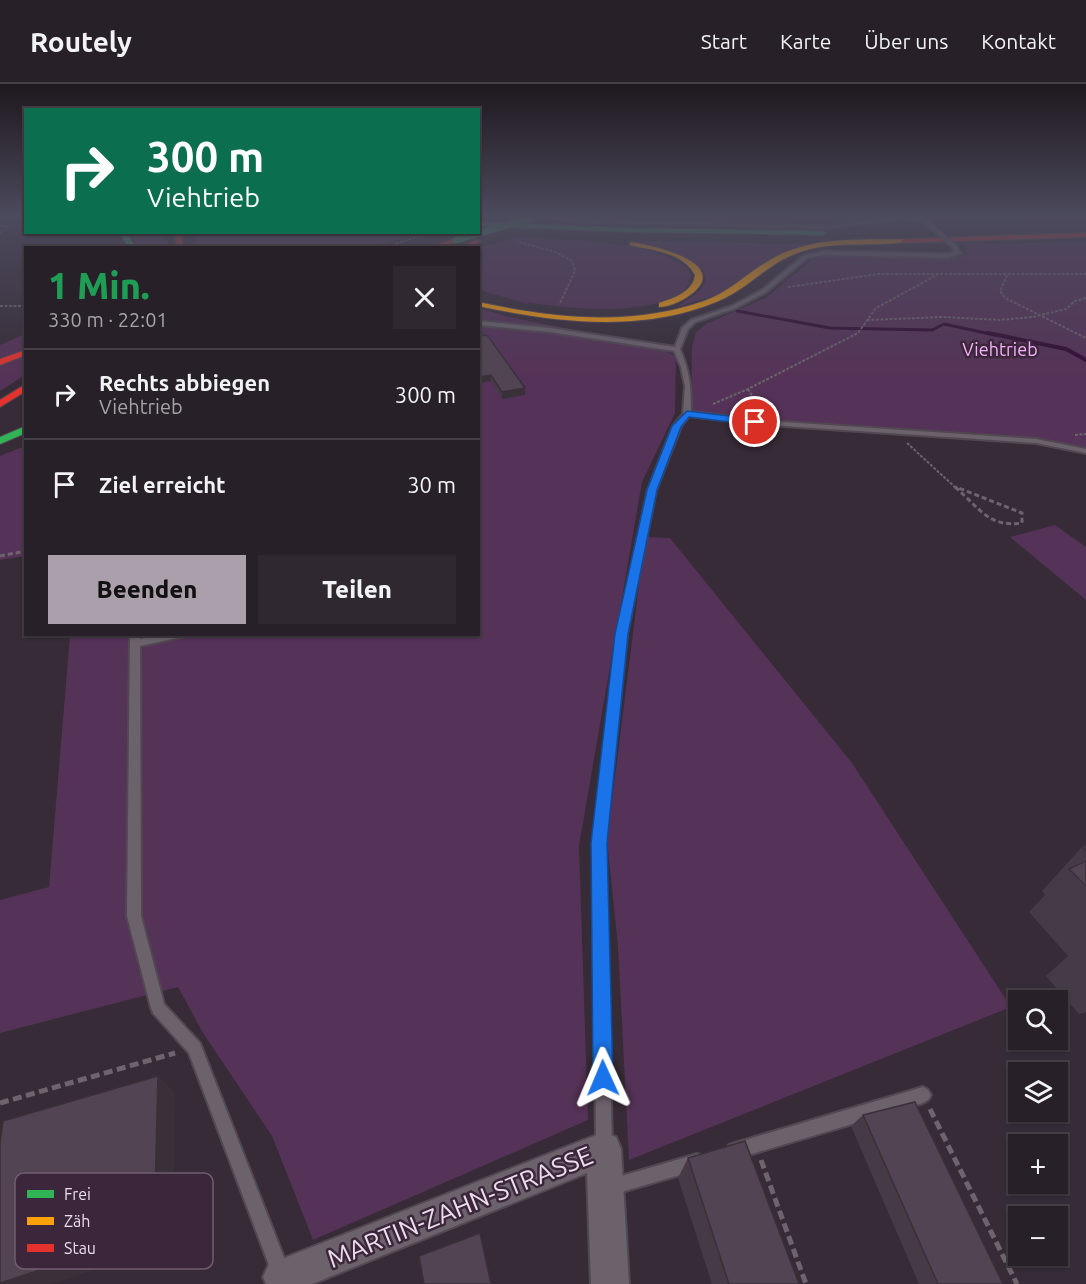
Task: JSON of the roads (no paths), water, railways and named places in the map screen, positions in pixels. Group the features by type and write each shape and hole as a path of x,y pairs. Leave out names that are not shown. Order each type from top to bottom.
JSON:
{"main road":[{"path":"480,296 513,305 546,310 621,311 652,307 676,300 692,292 698,282 696,271"},
{"path":"480,304 516,313 567,319 597,320 651,315 689,308 722,297 745,284 761,271"},
{"path":"0,362 24,353"},
{"path":"0,404 24,388"},
{"path":"0,441 24,430"}],"street":[{"path":"604,1149 610,1284"},
{"name":"MARTIN-ZAHN-STRASSE","path":"282,1277 604,1149"}],"lane":[{"path":"604,1149 599,843 622,634 652,490 677,426 687,414 688,386 677,349 685,328 693,321 734,307 764,291 788,271"},
{"path":"550,330 553,322"},
{"path":"480,323 550,330 677,349"},
{"path":"687,414 769,423 1036,441 1086,452"},
{"path":"163,636 135,639 134,916 158,1008 195,1048 282,1277"},
{"path":"605,1188 923,1095"}],"waterway":[{"path":"737,311 830,328 932,330 944,324 995,335"},
{"path":"988,333 1066,349 1086,360"}],"park label":[{"name":"Viehtrieb","path":"1000,350"}]}
